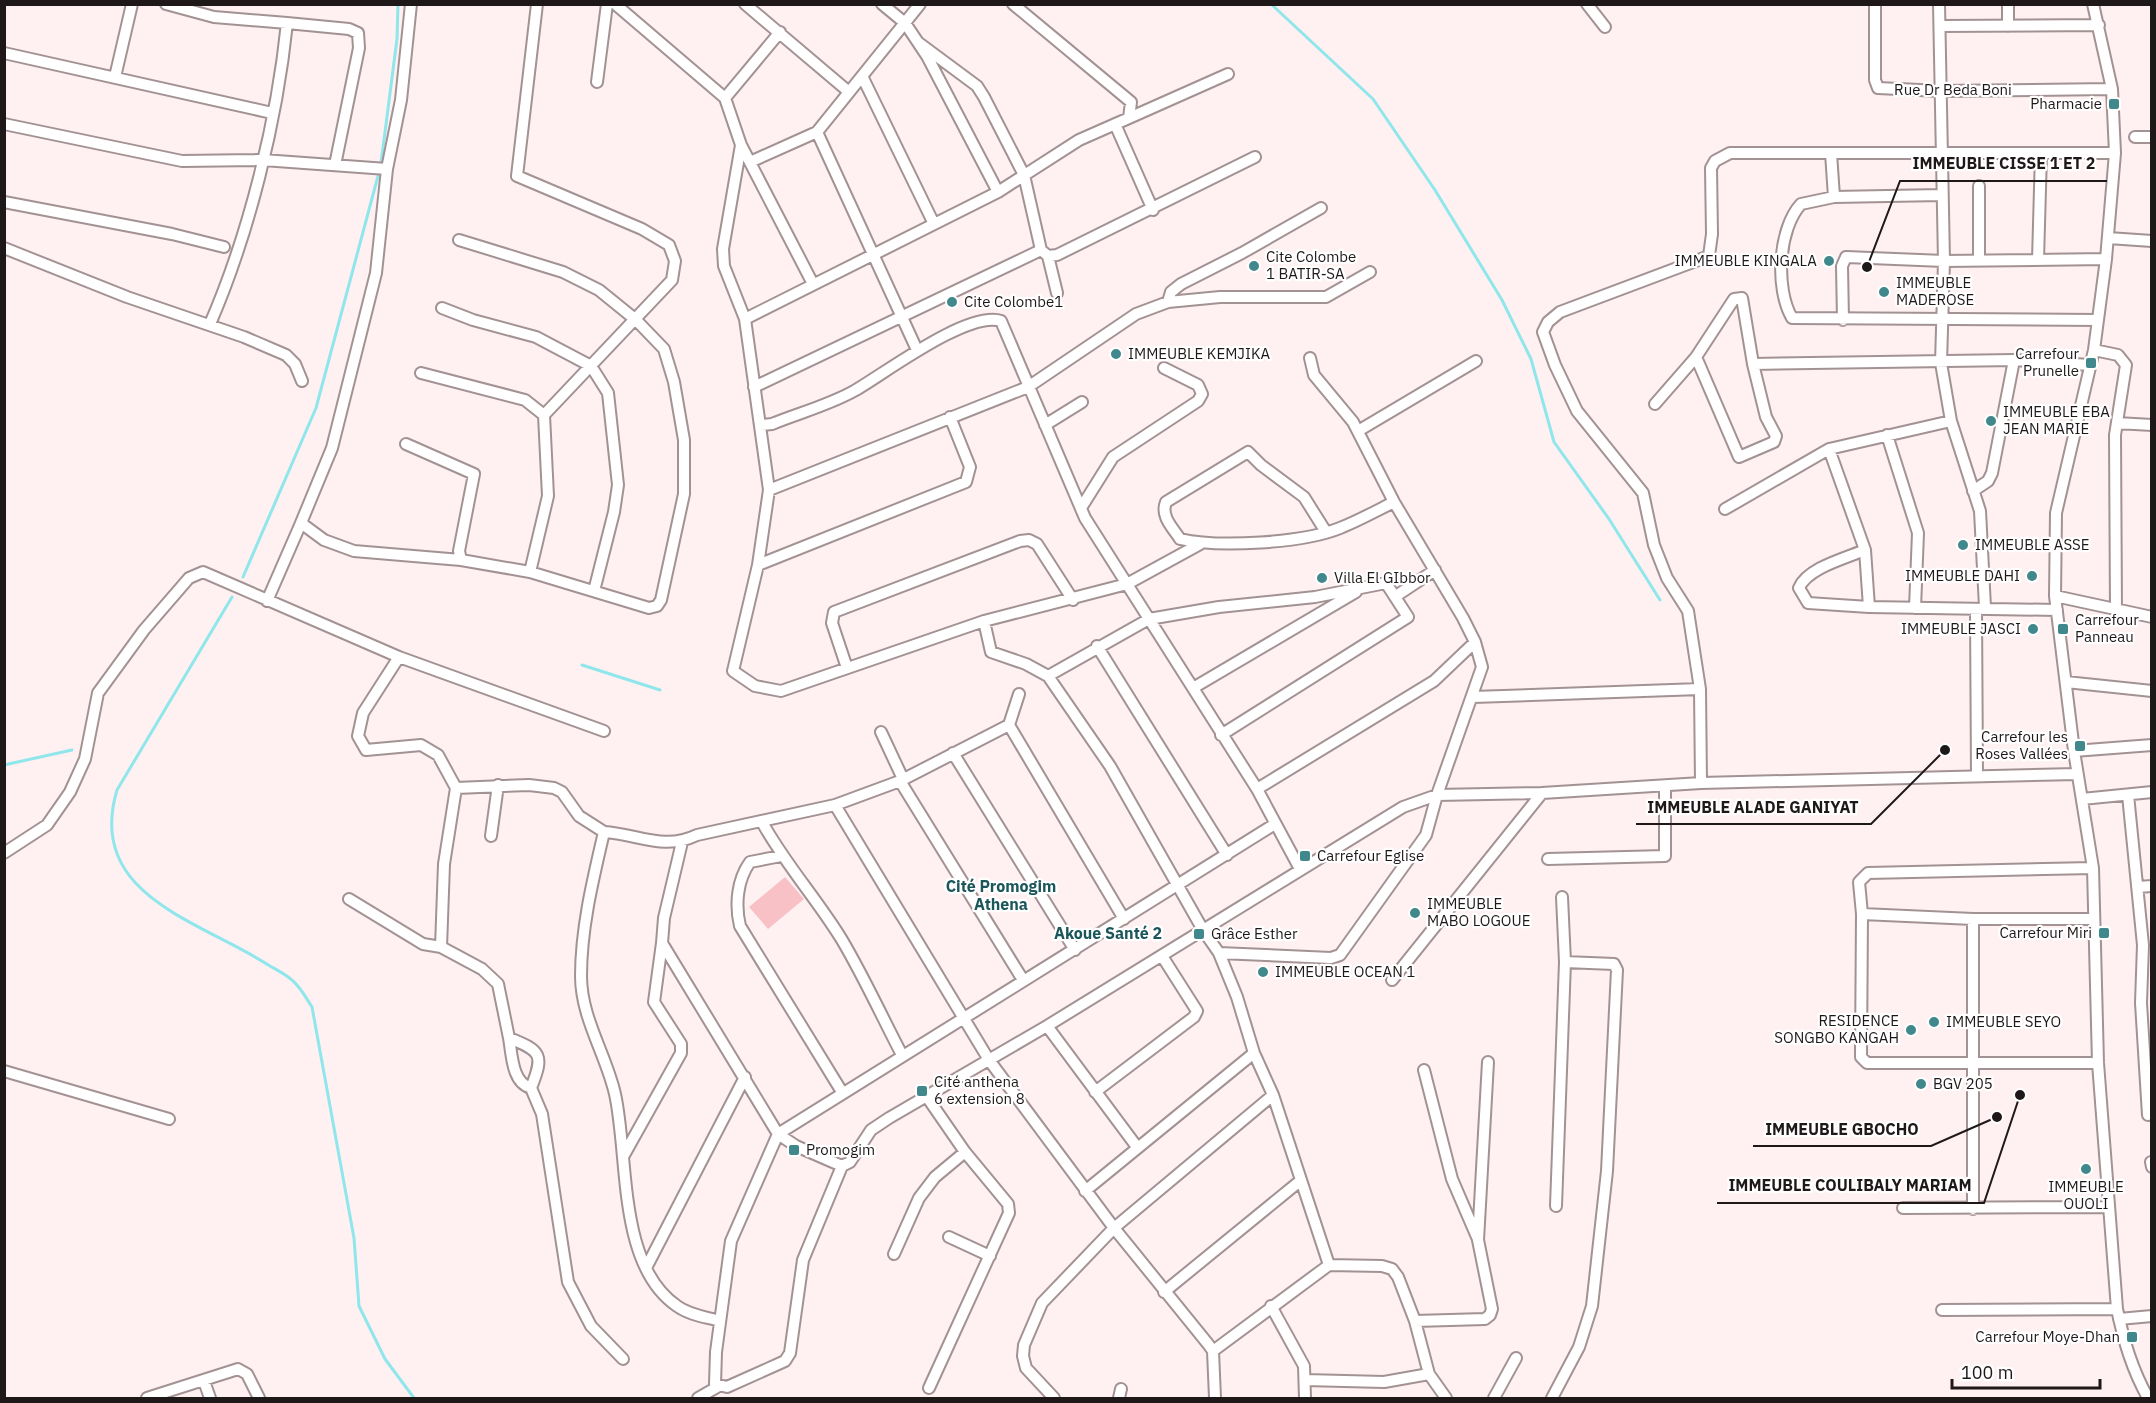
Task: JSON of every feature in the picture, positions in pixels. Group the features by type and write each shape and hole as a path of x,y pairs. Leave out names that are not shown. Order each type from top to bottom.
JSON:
{"street":[{"path":"115,77 132,4"},
{"path":"166,4 214,17 349,29 358,33 359,48 336,165"},
{"path":"267,601 332,448 366,317 376,273 387,169 401,100 411,4"},
{"path":"530,572 548,496 544,415 672,280 675,261 669,245 642,229 517,176 537,4"},
{"path":"597,82 607,4"},
{"path":"615,4 724,98 741,145 813,284"},
{"path":"746,4 849,92"},
{"path":"882,4 905,23 919,43 998,192"},
{"path":"750,162 817,132 920,4"},
{"path":"1013,4 1131,102 1130,118"},
{"path":"1587,4 1605,27"},
{"name":"Rue Dr Beda Boni","path":"1875,4 1875,80 1878,88 1940,91 2112,89"},
{"path":"1939,4 1944,261 1941,363 1951,421 1980,511 1981,609 1977,776"},
{"path":"2008,4 2008,26"},
{"path":"2093,4 2112,89 2115,153 2106,259 2094,350 2056,513 2055,596 2074,751 2093,868 2098,1063 2118,1314 2123,1342 2133,1370 2148,1398"},
{"path":"210,324 224,292 263,160 287,23"},
{"path":"1940,26 2099,25"},
{"path":"724,98 780,32"},
{"path":"919,43 977,86 1024,175 1057,293"},
{"path":"4,53 272,113"},
{"path":"745,319 998,192 1079,140 1228,74"},
{"path":"862,76 934,224"},
{"path":"4,124 182,161 263,160 387,169"},
{"path":"1115,124 1153,210"},
{"path":"817,132 916,350"},
{"path":"2135,136 2151,136"},
{"path":"741,145 723,249 724,266 745,319 757,419 761,425 769,490 758,565 733,671 755,686 781,691 984,621 1073,600 1127,584 1200,544"},
{"path":"1701,783 1700,689 1688,611 1667,578 1654,545 1643,493 1577,411 1555,365 1543,332 1548,322 1560,312 1709,256 1712,234 1709,177 1711,168 1730,153 2115,153"},
{"path":"1831,153 1834,197"},
{"path":"2038,260 2041,153"},
{"path":"754,387 901,316 1044,253 1057,255 1153,210 1255,157"},
{"path":"1979,186 1979,261"},
{"path":"1941,195 1834,197 1801,204 1786,227 1780,256 1791,318 2098,320"},
{"path":"4,202 172,234 224,248"},
{"path":"1168,302 1171,292 1181,284 1242,254 1321,208"},
{"path":"2108,238 2151,241"},
{"path":"301,523 324,540 354,551 461,560 530,572 649,608 657,606 661,600 684,494 684,440 669,361 664,349 636,320 599,290 563,272 459,240"},
{"path":"4,248 127,297 210,324 286,355 295,364 302,381"},
{"path":"1843,320 1842,263 1846,257 1944,261 2106,259"},
{"path":"769,490 1028,387 1136,314 1168,302 1220,297 1326,297 1370,273"},
{"path":"1655,404 1696,357 1734,299 1739,297 1745,305 1753,364 1766,417 1776,439 1739,457 1696,357"},
{"path":"442,308 536,337 591,366 608,393 612,407 618,484 614,512 594,591"},
{"path":"761,425 772,424 853,392 916,350 986,319 1001,321 1081,508 1221,735 1257,789 1300,869"},
{"path":"2094,350 2118,355 2126,365 2116,423 2116,610"},
{"path":"1219,953 1331,958 1340,955 1426,835 1437,795 1482,667 1475,642 1394,502 1358,431 1314,375 1310,358"},
{"path":"1973,491 1988,481 1992,473 2014,360"},
{"path":"1753,364 1941,363 2014,360 2090,365"},
{"path":"1358,431 1476,361"},
{"path":"1081,508 1113,457 1198,401 1202,394 1198,385 1164,368"},
{"path":"421,373 525,400 544,415"},
{"path":"1045,425 1082,402"},
{"path":"758,565 966,483 970,468 950,417"},
{"path":"1725,509 1828,449 1951,421"},
{"path":"2116,423 2151,425"},
{"path":"1887,435 1918,533 1915,608"},
{"path":"406,444 474,474 459,550 461,560"},
{"path":"1828,449 1865,550 1869,608"},
{"path":"1326,532 1304,497 1261,465 1248,452 1166,502 1164,513 1180,539 1200,544 1268,542 1326,532 1339,529 1394,502"},
{"path":"847,668 832,623 834,612 1020,542 1029,540 1036,544 1073,600"},
{"path":"1865,550 1818,571 1802,581 1799,588 1808,603 1869,608 2057,610"},
{"path":"1396,596 1434,570"},
{"path":"4,853 47,825 70,792 85,759 98,693 144,630 189,578 203,572 399,657 604,731"},
{"path":"1048,676 1097,646 1149,619 1219,607 1315,597 1386,584 1408,616 1221,735"},
{"path":"1193,688 1365,587"},
{"path":"2055,596 2151,617"},
{"path":"984,621 991,652 1026,664 1048,676 1110,766 1203,930 1219,953 1237,997 1254,1053 1273,1095 1329,1265"},
{"path":"1257,789 1434,681 1475,642"},
{"path":"1097,646 1227,855"},
{"path":"399,657 363,712 358,736 366,750 421,745 438,754 456,788 444,864 441,947"},
{"path":"2066,681 2151,691"},
{"path":"1473,698 1700,689"},
{"path":"456,788 529,784 554,788 562,792 579,816 604,832 653,843 682,842 697,835 835,805 901,780 1009,725 1019,694"},
{"path":"1009,725 1124,919"},
{"path":"881,732 901,780 1023,980"},
{"path":"2074,751 2151,745"},
{"path":"953,753 1075,950"},
{"path":"1275,824 1075,950 902,1054 778,1134 731,1241 720,1321 715,1384 727,1387 785,1361 790,1353 803,1260 842,1166 850,1162 871,1130 1162,956 1386,816 1437,795 1542,793 1701,783 2078,774"},
{"path":"492,836 498,785"},
{"path":"1548,858 1665,856 1665,786"},
{"path":"2082,799 2151,792"},
{"path":"1392,980 1542,793"},
{"path":"2128,795 2147,944 2148,1115"},
{"path":"835,805 961,1018 989,1060 1114,1228 1212,1351 1215,1398"},
{"path":"762,822 781,856 815,899 843,942 902,1054"},
{"path":"604,832 584,930 581,992 615,1095 632,1232 646,1268 666,1297 676,1306 720,1321"},
{"path":"624,1155 681,1053 681,1044 654,1002 664,918 682,842"},
{"path":"781,856 750,862 742,873 736,910 740,926 842,1092"},
{"path":"2093,868 1868,873 1859,882 1862,914 1863,1061 1867,1063 1973,1065 2098,1063"},
{"path":"2138,887 2151,886"},
{"path":"1556,1206 1565,962 1562,897"},
{"path":"349,899 423,944 441,947 482,969 498,984 517,1076 524,1086 531,1088"},
{"path":"1862,914 1973,919 2094,919"},
{"path":"1973,919 1973,1209"},
{"path":"662,943 778,1134 795,1146 842,1166"},
{"path":"1095,1092 1194,1017 1197,1011 1162,956"},
{"path":"1552,1398 1579,1347 1592,1306 1607,1171 1617,970 1614,964 1565,962"},
{"path":"1047,1026 1137,1147"},
{"path":"509,1038 534,1048 539,1056 540,1066 531,1088 542,1114 568,1282 591,1326 623,1359"},
{"path":"1086,1191 1254,1053"},
{"path":"1478,1240 1488,1062"},
{"path":"1415,1321 1485,1319 1490,1316 1492,1309 1478,1240 1452,1179 1424,1070"},
{"path":"4,1071 169,1119"},
{"path":"646,1268 745,1077"},
{"path":"1054,1398 1026,1368 1024,1345 1042,1303 1114,1228 1273,1095"},
{"path":"927,1097 965,1152 1008,1204 1007,1221 930,1388"},
{"path":"894,1254 919,1198 935,1177 965,1152"},
{"path":"2151,1162 2151,1167"},
{"path":"1164,1292 1300,1181"},
{"path":"1903,1208 2108,1207"},
{"path":"949,1237 990,1256"},
{"path":"1212,1351 1329,1265 1392,1269 1398,1277 1415,1321 1430,1374 1446,1398"},
{"path":"1271,1306 1300,1358 1305,1380 1305,1398"},
{"path":"1942,1310 2151,1316"},
{"path":"1494,1398 1516,1358"},
{"path":"154,1397 243,1369 259,1398"},
{"path":"1305,1380 1384,1382 1430,1374"},
{"path":"204,1382 210,1398"},
{"path":"698,1398 719,1386"}],"shaded area":[{"path":"785,877 804,899 768,929 749,907"}],"waterway":[{"path":"381,163 397,39 398,4"},
{"path":"1271,4 1373,99 1435,190 1502,300 1531,359 1554,442 1609,519 1660,600"},
{"path":"243,577 316,408 378,176"},
{"path":"232,597 117,790 112,826 118,856 133,880 156,901 291,979 312,1007 354,1238 359,1306 385,1359 414,1398"},
{"path":"582,665 660,690"},
{"path":"4,765 72,750"}],"place":[{"name":"Pharmacie","path":"2114,104"},
{"name":"IMMEUBLE KINGALA","path":"1829,261"},
{"name":"Cite Colombe 1 BATIR-SA","path":"1254,266"},
{"name":"IMMEUBLE CISSE 1 ET 2","path":"1867,267"},
{"name":"IMMEUBLE MADEROSE","path":"1884,292"},
{"name":"Cite Colombe1","path":"952,302"},
{"name":"IMMEUBLE KEMJIKA","path":"1116,354"},
{"name":"Carrefour Prunelle","path":"2091,363"},
{"name":"IMMEUBLE EBA JEAN MARIE","path":"1991,421"},
{"name":"IMMEUBLE ASSE","path":"1963,545"},
{"name":"IMMEUBLE DAHI","path":"2032,576"},
{"name":"Villa El GIbbor","path":"1322,578"},
{"name":"IMMEUBLE JASCI","path":"2033,629"},
{"name":"Carrefour Panneau","path":"2063,629"},
{"name":"Carrefour les Roses Vallées","path":"2080,746"},
{"name":"IMMEUBLE ALADE GANIYAT","path":"1945,750"},
{"name":"Carrefour Eglise","path":"1305,856"},
{"name":"IMMEUBLE MABO LOGOUE","path":"1415,913"},
{"name":"Carrefour Miri","path":"2104,933"},
{"name":"Grâce Esther","path":"1199,934"},
{"name":"IMMEUBLE OCEAN 1","path":"1263,972"},
{"name":"IMMEUBLE SEYO","path":"1934,1022"},
{"name":"RESIDENCE SONGBO KANGAH","path":"1911,1030"},
{"name":"BGV 205","path":"1921,1084"},
{"name":"Cité anthena 6 extension 8","path":"922,1091"},
{"name":"IMMEUBLE COULIBALY MARIAM","path":"2020,1095"},
{"name":"IMMEUBLE GBOCHO","path":"1997,1117"},
{"name":"Promogim","path":"794,1150"},
{"name":"IMMEUBLE OUOLI","path":"2086,1169"},
{"name":"Carrefour Moye-Dhan","path":"2132,1337"}],"district":[{"name":"Cité Promogim Athena","path":"1001,895"},
{"name":"Akoue Santé 2","path":"1108,933"}]}
